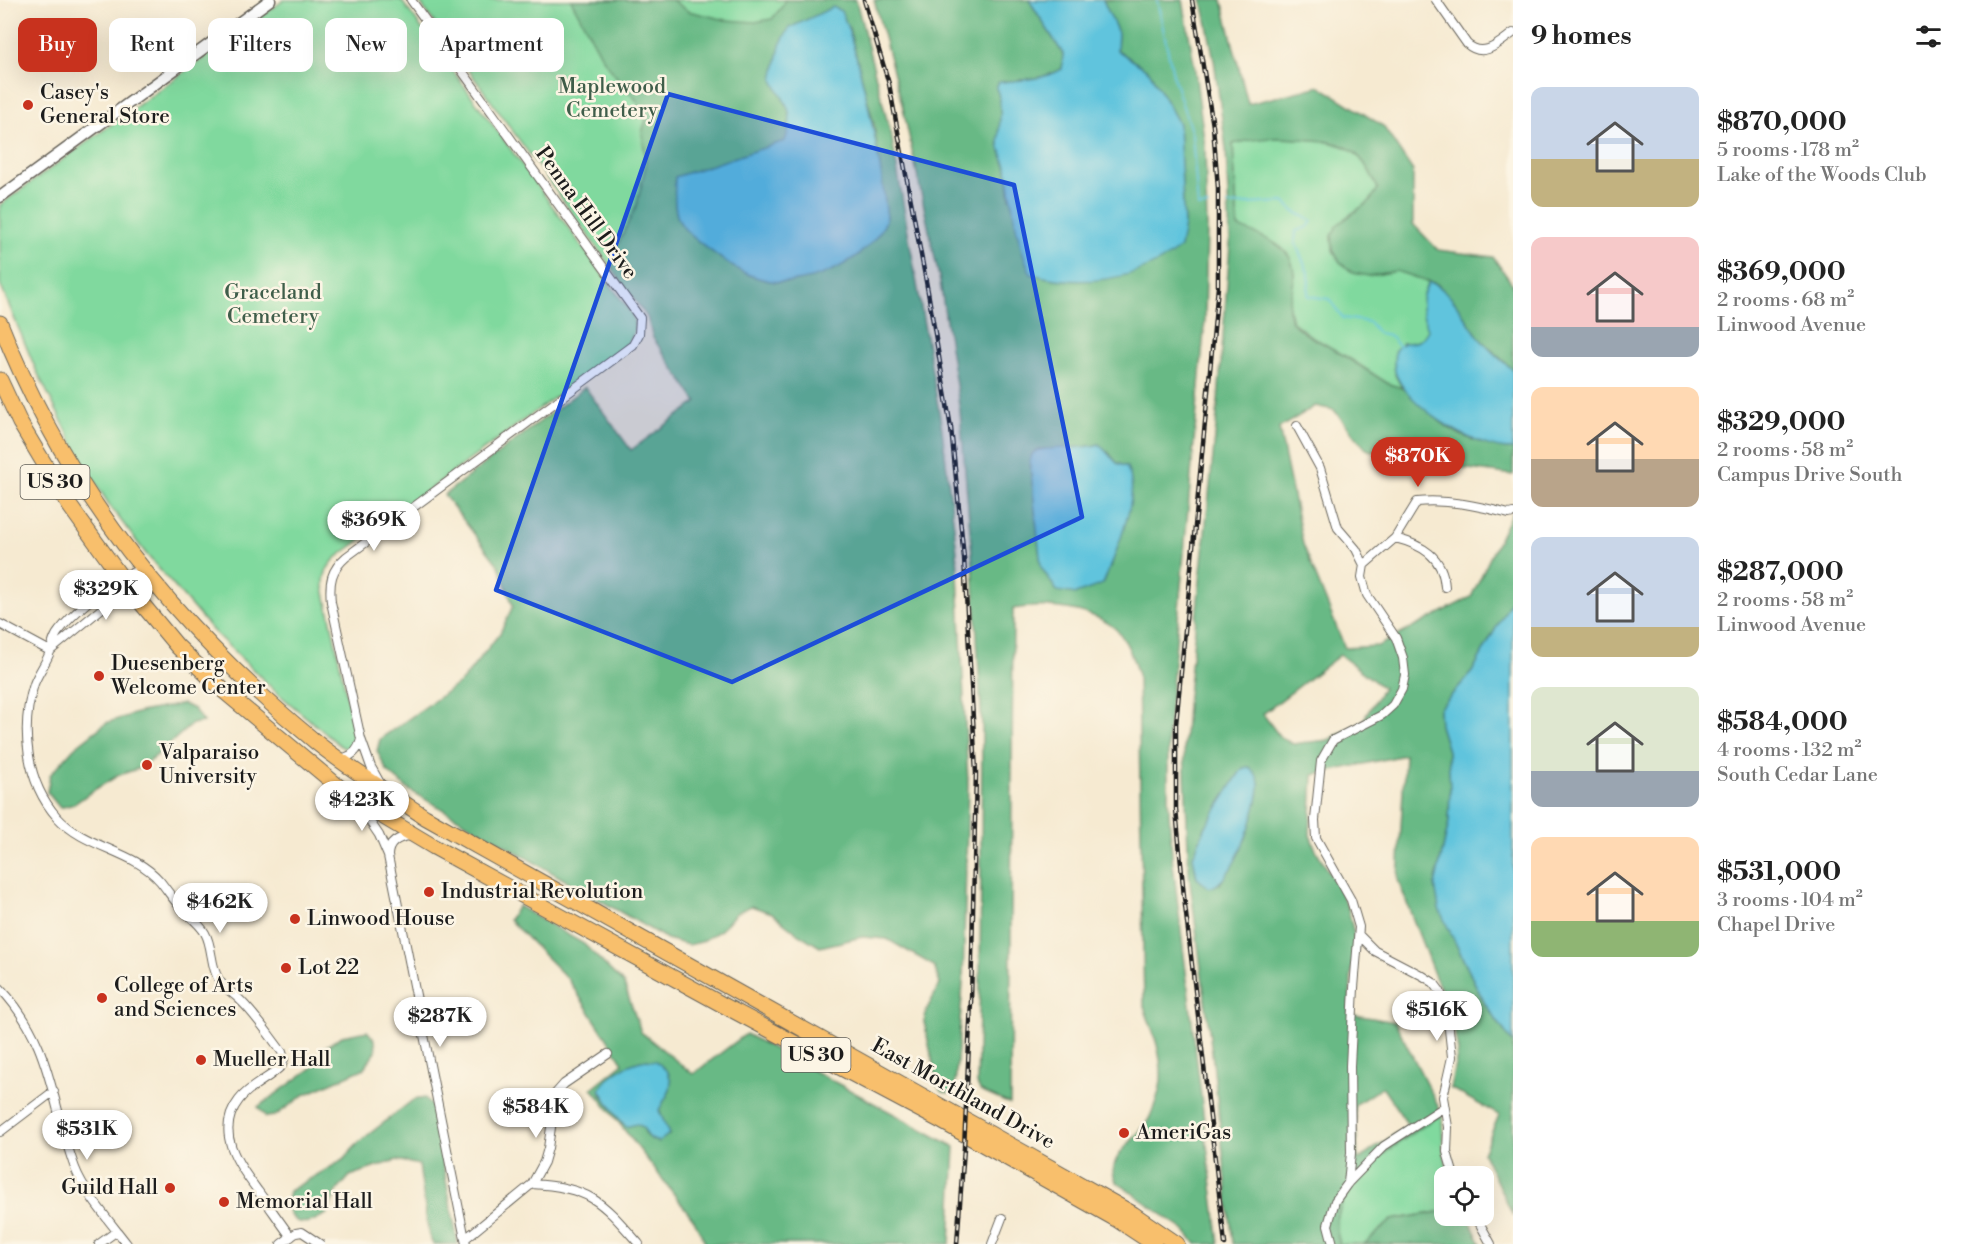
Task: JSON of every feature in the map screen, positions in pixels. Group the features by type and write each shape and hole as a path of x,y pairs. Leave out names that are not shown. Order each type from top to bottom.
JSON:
{"highway":[{"name":"East Morthland Drive","path":"0,323 45,421 81,481 142,569 223,659 268,702 338,759 385,791 492,855 1133,1214 1177,1244"},
{"name":"East Morthland Drive","path":"0,380 20,423 69,504 125,582 177,646 225,693 352,798 414,836 943,1122 1116,1219 1154,1244"}],"street":[{"path":"0,197 270,0"},
{"name":"Penna Hill Drive","path":"361,739 331,602 333,571 346,556 633,345 639,334 640,318 411,0"},
{"path":"1436,0 1467,44 1474,49 1488,50 1513,33"},
{"path":"1297,426 1320,468 1338,528 1356,549 1364,565 1362,577 1367,595 1396,638 1403,658 1405,675 1402,689 1393,705 1382,715 1333,740 1321,761 1315,820 1316,838 1352,900 1359,927 1352,1033 1352,1153 1348,1183"},
{"path":"1364,565 1395,538 1417,502 1460,504 1513,513"},
{"path":"1395,538 1423,548 1444,573 1445,587"},
{"path":"142,569 70,618 52,641 50,651 34,686 28,716 28,749 34,777 48,806 69,828 96,845 137,861 159,880 205,933 210,944 215,974 220,982 251,1012 282,1052 284,1059 282,1065 245,1092 238,1101 232,1111 228,1134 235,1159 291,1237"},
{"path":"0,624 50,651"},
{"path":"338,759 353,754 361,739"},
{"path":"361,739 375,775 385,791"},
{"path":"352,798 372,824 388,856 465,1241 532,1184 544,1162 548,1148 556,1094 564,1084 608,1054"},
{"path":"388,856 392,843 403,836 414,836"},
{"path":"1359,935 1376,951 1423,976 1434,983 1440,991 1447,1011 1452,1057 1443,1097 1452,1166"},
{"path":"0,988 20,1012 45,1058 78,1174 127,1244"},
{"path":"0,1132 54,1091"},
{"path":"1333,1244 1328,1225 1335,1201 1348,1183 1384,1146 1444,1107"},
{"path":"532,1184 570,1188 588,1195 608,1209 639,1244"},
{"path":"992,1244 1002,1218"},
{"path":"1481,1226 1491,1244"},
{"path":"99,1244 117,1231"},
{"path":"281,1244 302,1232 320,1244"}],"highlighted area":[{"path":"668,94 1014,185 1082,517 732,682 496,590"}],"green space":[{"name":"Graceland Cemetery","path":"284,0 401,0 419,24 419,72 454,72 631,313 634,322 633,334 626,345 336,558 330,565 325,575 324,588 356,741 352,749 342,747 275,691 213,631 147,555 110,506 84,465 36,370 0,284 0,205 184,72 196,72 196,64 208,55 208,72 313,72 313,18 259,18"},
{"name":"Maplewood Cemetery","path":"418,0 811,0 675,177 613,270 470,72 564,72 564,18 431,18"},
{"path":"571,0 672,0 688,11 726,20 755,22 772,19 784,4 784,0 856,0 892,139 942,429 957,552 968,783 963,983 955,1087 951,1093 943,1092 938,1086 924,1022 927,1009 940,984 934,966 887,939 862,937 820,947 797,933 772,913 751,906 736,913 721,930 701,942 688,945 667,939 409,790 387,771 377,751 380,739 462,681 500,633 513,606 499,566 444,495 585,387 631,450 697,402 653,338 647,317 613,270 614,253 637,204 646,165 642,133 646,119 637,101 603,59","holes":["849,28 874,125 887,218 879,233 868,246 837,268 819,276 800,280 782,282 756,278 721,258 690,234 680,223 675,209 675,177 786,141 790,117 788,106 781,95"]},
{"path":"874,0 1029,0 1063,54 1062,69 1039,77 999,82 996,88 1000,97 999,144 1007,167 1010,198 1184,225 1179,124 1149,71 1117,50 1118,33 1103,0 1183,0 1205,146 1207,228 1205,320 1168,731 1168,797 1172,856 1219,1244 1196,1244 1185,1231 1117,1182 1114,1174 1117,1158 1149,1119 1161,1079 1154,1033 1144,1007 1138,675 1129,649 1122,636 1112,626 1090,615 1064,608 1013,609 1010,1104 980,1091 977,1084 982,728 973,566 960,411 940,282 903,108","holes":["1088,448 1108,452 1117,463 1127,467 1130,501 1111,567 1057,591 1041,566 1030,463 1032,454 1039,449"]},
{"path":"1202,0 1222,0 1248,104 1320,86 1383,126 1413,171 1413,224 1438,250 1493,257 1513,285 1513,370 1481,340 1455,303 1437,284 1396,271 1369,276 1353,273 1340,262 1333,250 1332,236 1337,225 1370,201 1378,189 1357,154 1348,148 1327,141 1266,138 1233,144 1238,227 1274,243 1289,257 1294,279 1289,312 1295,325 1387,383 1404,389 1452,430 1487,444 1513,449 1513,475 1432,464 1404,454 1383,456 1366,449 1334,410 1315,406 1279,428 1303,544 1345,648 1378,646 1471,597 1513,510 1513,597 1472,672 1439,709 1440,725 1448,751 1450,789 1449,822 1435,885 1460,953 1485,1004 1513,1043 1513,1216 1494,1176 1494,1166 1489,1166 1483,1153 1499,1115 1450,1088 1458,1051 1451,1011 1435,977 1398,880 1405,755 1313,775 1310,835 1348,908 1354,934 1349,1014 1395,1022 1442,1114 1388,1151 1353,1185 1342,1204 1337,1224 1340,1244 1233,1244 1189,874 1184,748 1216,427 1230,245 1226,149 1214,60","holes":["1340,655 1383,688 1362,722 1328,740 1293,744 1280,737 1263,714","1258,795 1246,838 1220,884 1197,878 1193,856 1206,826","1382,1087 1408,1125 1358,1160 1355,1105"]},
{"path":"1258,138 1331,142 1359,156 1372,175 1378,189 1370,201 1345,218 1332,236 1333,250 1340,262 1369,276 1396,271 1429,282 1424,293 1423,306 1428,330 1423,339 1413,343 1403,343 1395,375 1402,388 1390,385 1308,334 1292,321 1288,305 1295,274 1263,237 1238,228 1233,144"},
{"path":"183,704 194,709 203,722 192,724 143,767 119,775 74,804 60,808 47,792 50,775 74,748 106,723 140,712"},
{"path":"518,906 584,944 624,984 641,1032 693,1074 746,1034 955,1147 950,1244 706,1244 694,1220 592,1088 623,1063 568,979 509,920","holes":["646,1060 670,1090 659,1110 669,1135 647,1137 643,1127 637,1124 626,1126 621,1122 601,1094 625,1068"]},
{"path":"367,1031 375,1040 376,1052 363,1069 304,1095 275,1116 266,1117 258,1107 320,1062 325,1047 342,1036"},
{"path":"425,1098 432,1106 458,1244 433,1244 429,1236 419,1165 397,1160 350,1176 336,1192 327,1214 309,1222 296,1221 292,1218 287,1203 289,1191 343,1160 359,1142 413,1100"},
{"path":"1442,1114 1443,1147 1447,1166 1434,1166 1434,1213 1392,1220 1364,1244 1340,1244 1337,1224 1342,1204 1353,1185 1369,1167"},
{"path":"1434,1213 1434,1226 1472,1226 1481,1244 1364,1244 1392,1220"}],"water":[{"path":"1029,0 1103,0 1118,33 1117,50 1149,71 1179,124 1184,225 1180,248 1146,268 1108,279 1089,281 1031,274 1018,235 1007,170 1000,146 1000,108 996,88 999,82 1039,77 1062,69 1063,54"},
{"path":"833,7 841,11 844,17 862,79 875,138 887,218 879,233 868,246 837,268 819,276 801,280 783,282 766,280 734,267 686,231 676,214 675,177 785,141 790,122 788,109 773,80 780,45 789,28"},
{"path":"1429,282 1437,285 1451,298 1482,341 1513,370 1513,449 1482,443 1447,426 1417,402 1397,377 1394,367 1395,350 1403,343 1421,339 1428,330 1422,300"},
{"path":"1099,444 1117,463 1127,467 1132,491 1127,518 1103,584 1076,594 1057,591 1041,567 1031,457 1041,450"},
{"path":"1513,597 1513,1043 1485,1004 1439,909 1435,885 1449,822 1450,789 1448,751 1440,725 1439,709 1472,672"},
{"path":"1249,767 1259,782 1250,825 1244,843 1227,874 1218,884 1209,888 1197,878 1193,856 1206,826 1238,775 1243,768"},
{"path":"646,1060 656,1061 668,1072 671,1081 670,1090 659,1110 669,1134 659,1142 651,1139 643,1127 637,1124 626,1127 600,1090 603,1084 619,1070"}],"waterway":[{"path":"1157,0 1174,79 1192,134 1198,207 1208,206"},
{"path":"1228,205 1284,202 1295,212 1312,221 1308,227 1296,231 1295,242 1309,275 1308,296 1329,299 1343,318 1369,322 1378,333 1389,335 1400,347"}],"railway":[{"path":"864,0 889,84 928,292 951,428 964,558 976,773 971,1002 957,1244"},
{"path":"1192,0 1213,126 1218,188 1218,287 1176,724 1176,809 1184,897 1225,1244"}],"place":[{"name":"Casey's General Store","path":"28,105"},
{"name":"Duesenberg Welcome Center","path":"99,676"},
{"name":"Valparaiso University","path":"147,765"},
{"name":"Industrial Revolution","path":"429,892"},
{"name":"Linwood House","path":"295,919"},
{"name":"Lot 22","path":"286,968"},
{"name":"College of Arts and Sciences","path":"102,998"},
{"name":"Mueller Hall","path":"201,1060"},
{"name":"AmeriGas","path":"1124,1133"},
{"name":"Guild Hall","path":"170,1188"},
{"name":"Memorial Hall","path":"224,1202"}]}
